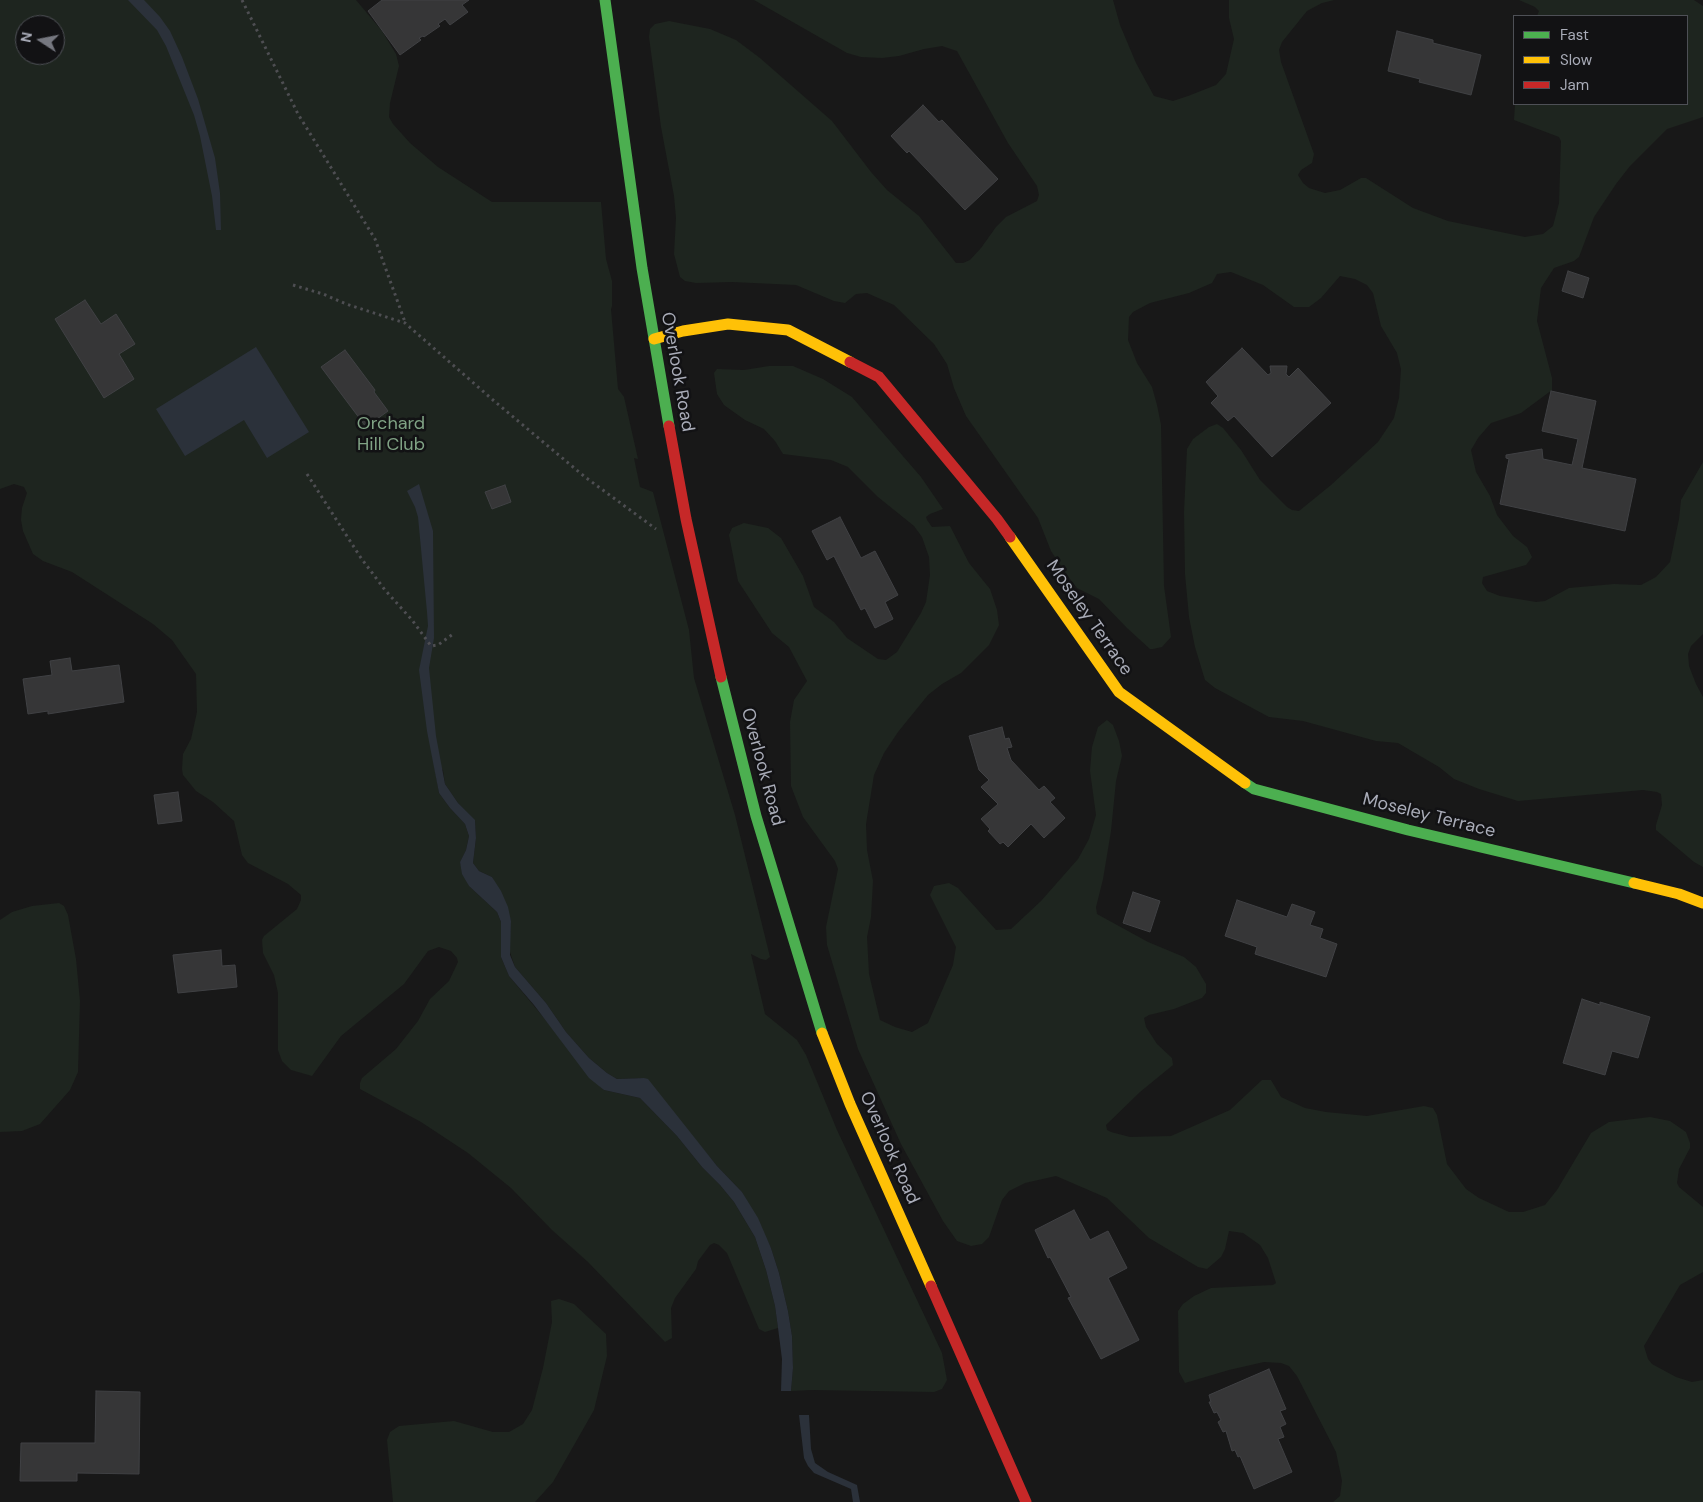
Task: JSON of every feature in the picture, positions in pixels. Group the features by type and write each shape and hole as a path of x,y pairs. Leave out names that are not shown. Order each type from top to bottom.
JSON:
{"street":[{"name":"Overlook Road","path":"605,0 642,268 686,519 720,672 756,816 817,1020 869,1146 1026,1502"},
{"name":"Moseley Terrace","path":"654,339 683,331 728,324 788,330 879,377 997,519 1119,692 1254,789 1408,830 1679,894 1703,903"}],"path":[{"path":"242,0 298,114 375,239 405,322"},
{"path":"293,285 405,322 493,400 585,477 663,535"},
{"path":"308,474 361,558 431,646 436,645 453,634"}],"green space":[{"name":"Orchard Hill Club","path":"0,0 356,0 382,31 396,54 399,66 390,103 389,117 410,143 438,167 492,202 601,202 606,259 612,281 611,309 618,389 624,397 638,459 634,458 640,487 653,492 689,630 694,678 735,815 770,957 766,960 751,954 765,1014 797,1040 806,1055 837,1130 942,1353 947,1380 942,1389 934,1392 791,1391 793,1368 792,1336 779,1273 771,1248 742,1192 717,1166 644,1078 617,1079 589,1058 515,967 509,949 511,921 492,877 479,871 473,863 476,838 475,821 458,803 445,784 443,770 434,763 439,793 465,824 469,836 466,850 460,862 469,886 497,912 501,922 501,957 509,976 604,1090 640,1098 677,1136 734,1202 755,1237 766,1270 775,1306 778,1328 765,1332 759,1329 727,1253 714,1243 710,1245 698,1261 696,1269 675,1298 671,1308 672,1338 665,1342 588,1262 552,1230 511,1188 468,1153 421,1122 360,1089 362,1078 396,1049 418,1021 430,999 449,981 458,962 451,951 439,947 428,951 404,984 341,1036 312,1076 291,1070 282,1061 278,1050 278,993 274,975 263,953 262,940 264,936 297,909 301,895 288,884 248,863 242,855 234,821 213,802 196,791 183,775 183,754 191,739 197,712 196,674 172,640 153,624 72,572 43,561 33,554 23,531 21,520 22,508 27,493 24,487 14,484 0,489"},
{"path":"754,0 1113,0 1120,25 1136,63 1154,96 1173,101 1216,85 1226,74 1234,39 1229,18 1229,0 1334,0 1322,3 1307,11 1282,42 1279,50 1281,62 1314,154 1312,163 1301,170 1298,175 1303,183 1309,188 1325,193 1340,190 1361,178 1366,178 1413,208 1448,221 1525,237 1543,234 1553,226 1559,203 1561,141 1559,137 1514,120 1515,105 1688,105 1688,15 1537,15 1539,11 1535,7 1519,0 1694,0 1703,6 1703,117 1667,129 1630,166 1594,217 1579,257 1574,261 1554,268 1541,288 1537,321 1552,378 1552,390 1521,413 1491,423 1478,438 1471,450 1476,472 1490,496 1497,515 1513,536 1527,547 1532,557 1526,565 1483,577 1482,583 1487,591 1500,596 1536,602 1545,601 1569,588 1614,584 1641,585 1656,577 1670,562 1681,500 1703,462 1703,634 1691,646 1688,654 1689,666 1703,697 1703,867 1694,862 1656,830 1662,805 1661,794 1657,792 1643,790 1518,801 1454,779 1439,767 1398,743 1376,741 1303,721 1269,717 1215,688 1205,680 1195,647 1189,617 1185,574 1184,512 1187,449 1193,439 1209,427 1217,424 1223,428 1241,450 1260,480 1292,510 1299,511 1331,485 1378,442 1394,418 1399,398 1401,369 1397,353 1381,326 1373,293 1367,285 1355,279 1340,276 1321,298 1309,307 1294,307 1263,285 1231,272 1217,274 1212,283 1189,293 1150,303 1133,312 1129,317 1128,340 1137,363 1152,387 1161,425 1164,586 1171,637 1162,647 1150,649 1099,599 1077,588 1067,575 1051,551 1038,518 966,416 954,388 947,364 934,344 894,305 867,293 856,294 845,303 834,301 796,285 732,282 696,283 685,281 680,277 674,254 676,218 674,196 661,127 649,37 650,29 655,24 669,21 710,29 736,40 760,58 832,121 871,172 887,190 919,216 956,263 970,260 1006,217 1037,201 1039,195 1037,186 1008,143 957,51 942,46 882,58 861,57 847,53"},
{"path":"769,366 793,366 823,379 852,397 921,477 943,509 930,514 926,517 927,520 932,527 950,526 969,563 990,589 997,610 999,625 989,645 961,673 928,695 898,732 884,753 874,775 866,824 867,850 873,881 871,917 867,937 869,974 880,1020 912,1032 928,1023 953,965 956,947 930,895 934,886 949,883 958,888 996,930 1011,929 1041,901 1078,859 1089,839 1096,815 1090,771 1092,747 1098,727 1107,720 1113,725 1122,756 1116,781 1111,831 1103,879 1096,907 1097,914 1148,942 1184,957 1196,967 1206,984 1206,993 1202,998 1144,1018 1146,1027 1157,1044 1172,1058 1173,1065 1140,1092 1106,1125 1107,1130 1130,1137 1171,1136 1230,1110 1262,1080 1271,1080 1281,1097 1305,1108 1326,1112 1367,1116 1424,1106 1433,1108 1437,1115 1447,1164 1466,1189 1479,1198 1509,1212 1523,1212 1545,1205 1557,1190 1591,1133 1609,1122 1650,1117 1670,1121 1686,1132 1690,1143 1690,1148 1679,1169 1677,1183 1679,1187 1703,1207 1703,1272 1680,1285 1644,1346 1648,1359 1652,1364 1676,1377 1692,1382 1703,1380 1703,1502 1333,1502 1340,1496 1342,1481 1336,1452 1297,1376 1289,1366 1281,1363 1264,1362 1185,1383 1179,1372 1178,1311 1183,1304 1211,1288 1273,1285 1276,1283 1268,1258 1260,1245 1243,1233 1229,1231 1221,1257 1207,1269 1198,1267 1149,1238 1107,1198 1056,1176 1025,1183 1009,1191 1002,1200 989,1237 982,1244 971,1246 957,1241 943,1221 901,1144 858,1049 827,945 826,927 838,869 835,861 803,817 791,786 790,722 794,700 807,681 789,647 772,633 738,581 729,535 732,528 744,523 768,528 781,538 803,576 814,607 834,622 847,638 878,659 886,660 897,652 926,602 930,575 929,557 922,537 914,526 878,497 848,467 831,460 783,454 764,429 745,420 724,405 717,394 714,373 717,369 744,370"},
{"path":"59,903 64,906 68,915 76,959 80,1001 78,1072 70,1090 40,1124 22,1131 0,1132 0,920 12,912 32,906"},
{"path":"559,1299 574,1304 606,1334 607,1356 594,1410 553,1482 535,1502 393,1502 387,1440 390,1432 399,1426 454,1421 493,1432 509,1432 523,1424 532,1410 543,1368 552,1322 551,1301"}],"shaded area":[{"path":"128,0 144,0 170,31 182,57 198,99 215,158 220,193 221,230 216,230 212,196 194,115 166,46 157,30"},
{"path":"256,347 309,432 267,458 244,420 185,456 156,409"},
{"path":"419,484 433,531 434,638 429,668 436,736 445,784 458,803 475,820 476,838 473,863 479,871 492,877 508,907 511,921 510,955 515,967 589,1058 617,1079 648,1079 717,1166 742,1192 758,1218 779,1273 792,1336 793,1368 791,1391 781,1391 782,1359 775,1306 766,1270 755,1237 734,1202 677,1136 640,1098 604,1090 589,1078 534,1005 509,976 501,957 501,922 497,912 469,886 462,874 460,862 466,850 469,836 465,824 439,793 427,731 419,670 428,626 418,517 407,491"},
{"path":"799,1415 809,1415 811,1449 815,1463 828,1472 857,1485 860,1502 853,1502 851,1489 814,1473 808,1466 804,1458"}],"building":[{"path":"382,0 469,0 462,5 468,12 450,25 445,19 438,24 440,26 424,37 419,38 421,40 400,55 368,11"},
{"path":"1397,31 1433,40 1433,43 1481,55 1471,95 1419,82 1420,79 1388,71"},
{"path":"923,105 939,122 942,120 998,179 965,210 909,151 907,153 891,136"},
{"path":"1568,271 1589,278 1583,298 1562,291"},
{"path":"85,300 101,324 116,314 135,344 119,354 134,379 104,398 55,319"},
{"path":"1242,348 1268,375 1271,373 1270,366 1287,366 1286,374 1289,377 1298,368 1331,403 1272,457 1234,416 1228,421 1211,403 1218,396 1206,382"},
{"path":"345,350 388,411 366,427 321,367"},
{"path":"1551,391 1596,401 1582,468 1636,479 1625,531 1500,504 1509,459 1506,458 1506,455 1542,449 1543,459 1572,465 1578,439 1542,431"},
{"path":"505,485 511,502 492,509 485,492"},
{"path":"840,517 861,558 875,551 898,595 885,602 893,619 875,628 865,608 861,610 834,556 827,560 812,531"},
{"path":"70,658 72,671 119,665 124,702 48,714 48,711 28,714 23,679 52,675 50,661"},
{"path":"1002,727 1005,739 1009,738 1012,747 1007,748 1011,760 1039,790 1044,786 1055,798 1050,802 1065,818 1044,838 1031,824 1008,847 1003,842 1000,844 988,831 990,829 981,819 998,804 981,787 989,780 979,770 969,736"},
{"path":"178,792 182,821 158,824 154,795"},
{"path":"1133,892 1160,901 1150,932 1123,923"},
{"path":"1237,900 1287,917 1292,904 1315,912 1310,925 1323,929 1320,938 1337,944 1326,977 1255,954 1257,947 1225,936"},
{"path":"221,950 222,966 235,965 237,987 178,993 173,955"},
{"path":"1582,999 1600,1005 1600,1002 1650,1017 1638,1058 1612,1051 1605,1075 1563,1063"},
{"path":"1074,1210 1090,1240 1108,1231 1127,1268 1108,1278 1139,1340 1101,1359 1068,1298 1071,1297 1050,1257 1048,1258 1035,1230"},
{"path":"1269,1369 1286,1409 1280,1411 1286,1424 1280,1427 1284,1437 1278,1439 1292,1472 1254,1489 1240,1456 1238,1457 1235,1450 1232,1451 1226,1431 1223,1432 1218,1422 1221,1420 1217,1412 1214,1413 1209,1402 1211,1402 1209,1395"},
{"path":"96,1391 140,1392 139,1474 77,1473 77,1481 20,1481 21,1443 95,1443"}],"traffic: fast":[{"path":"605,0 642,268 669,426"},
{"path":"721,677 756,816 822,1033"},
{"path":"1245,783 1254,789 1408,830 1634,883"}],"traffic: slow":[{"path":"654,339 683,331 728,324 788,330 850,362"},
{"path":"1010,537 1119,692 1245,783"},
{"path":"1634,883 1679,894 1703,903"},
{"path":"822,1033 850,1104 931,1286"}],"traffic: jam":[{"path":"850,362 879,377 1010,537"},
{"path":"669,426 686,519 721,677"},
{"path":"931,1286 1026,1502"}]}
